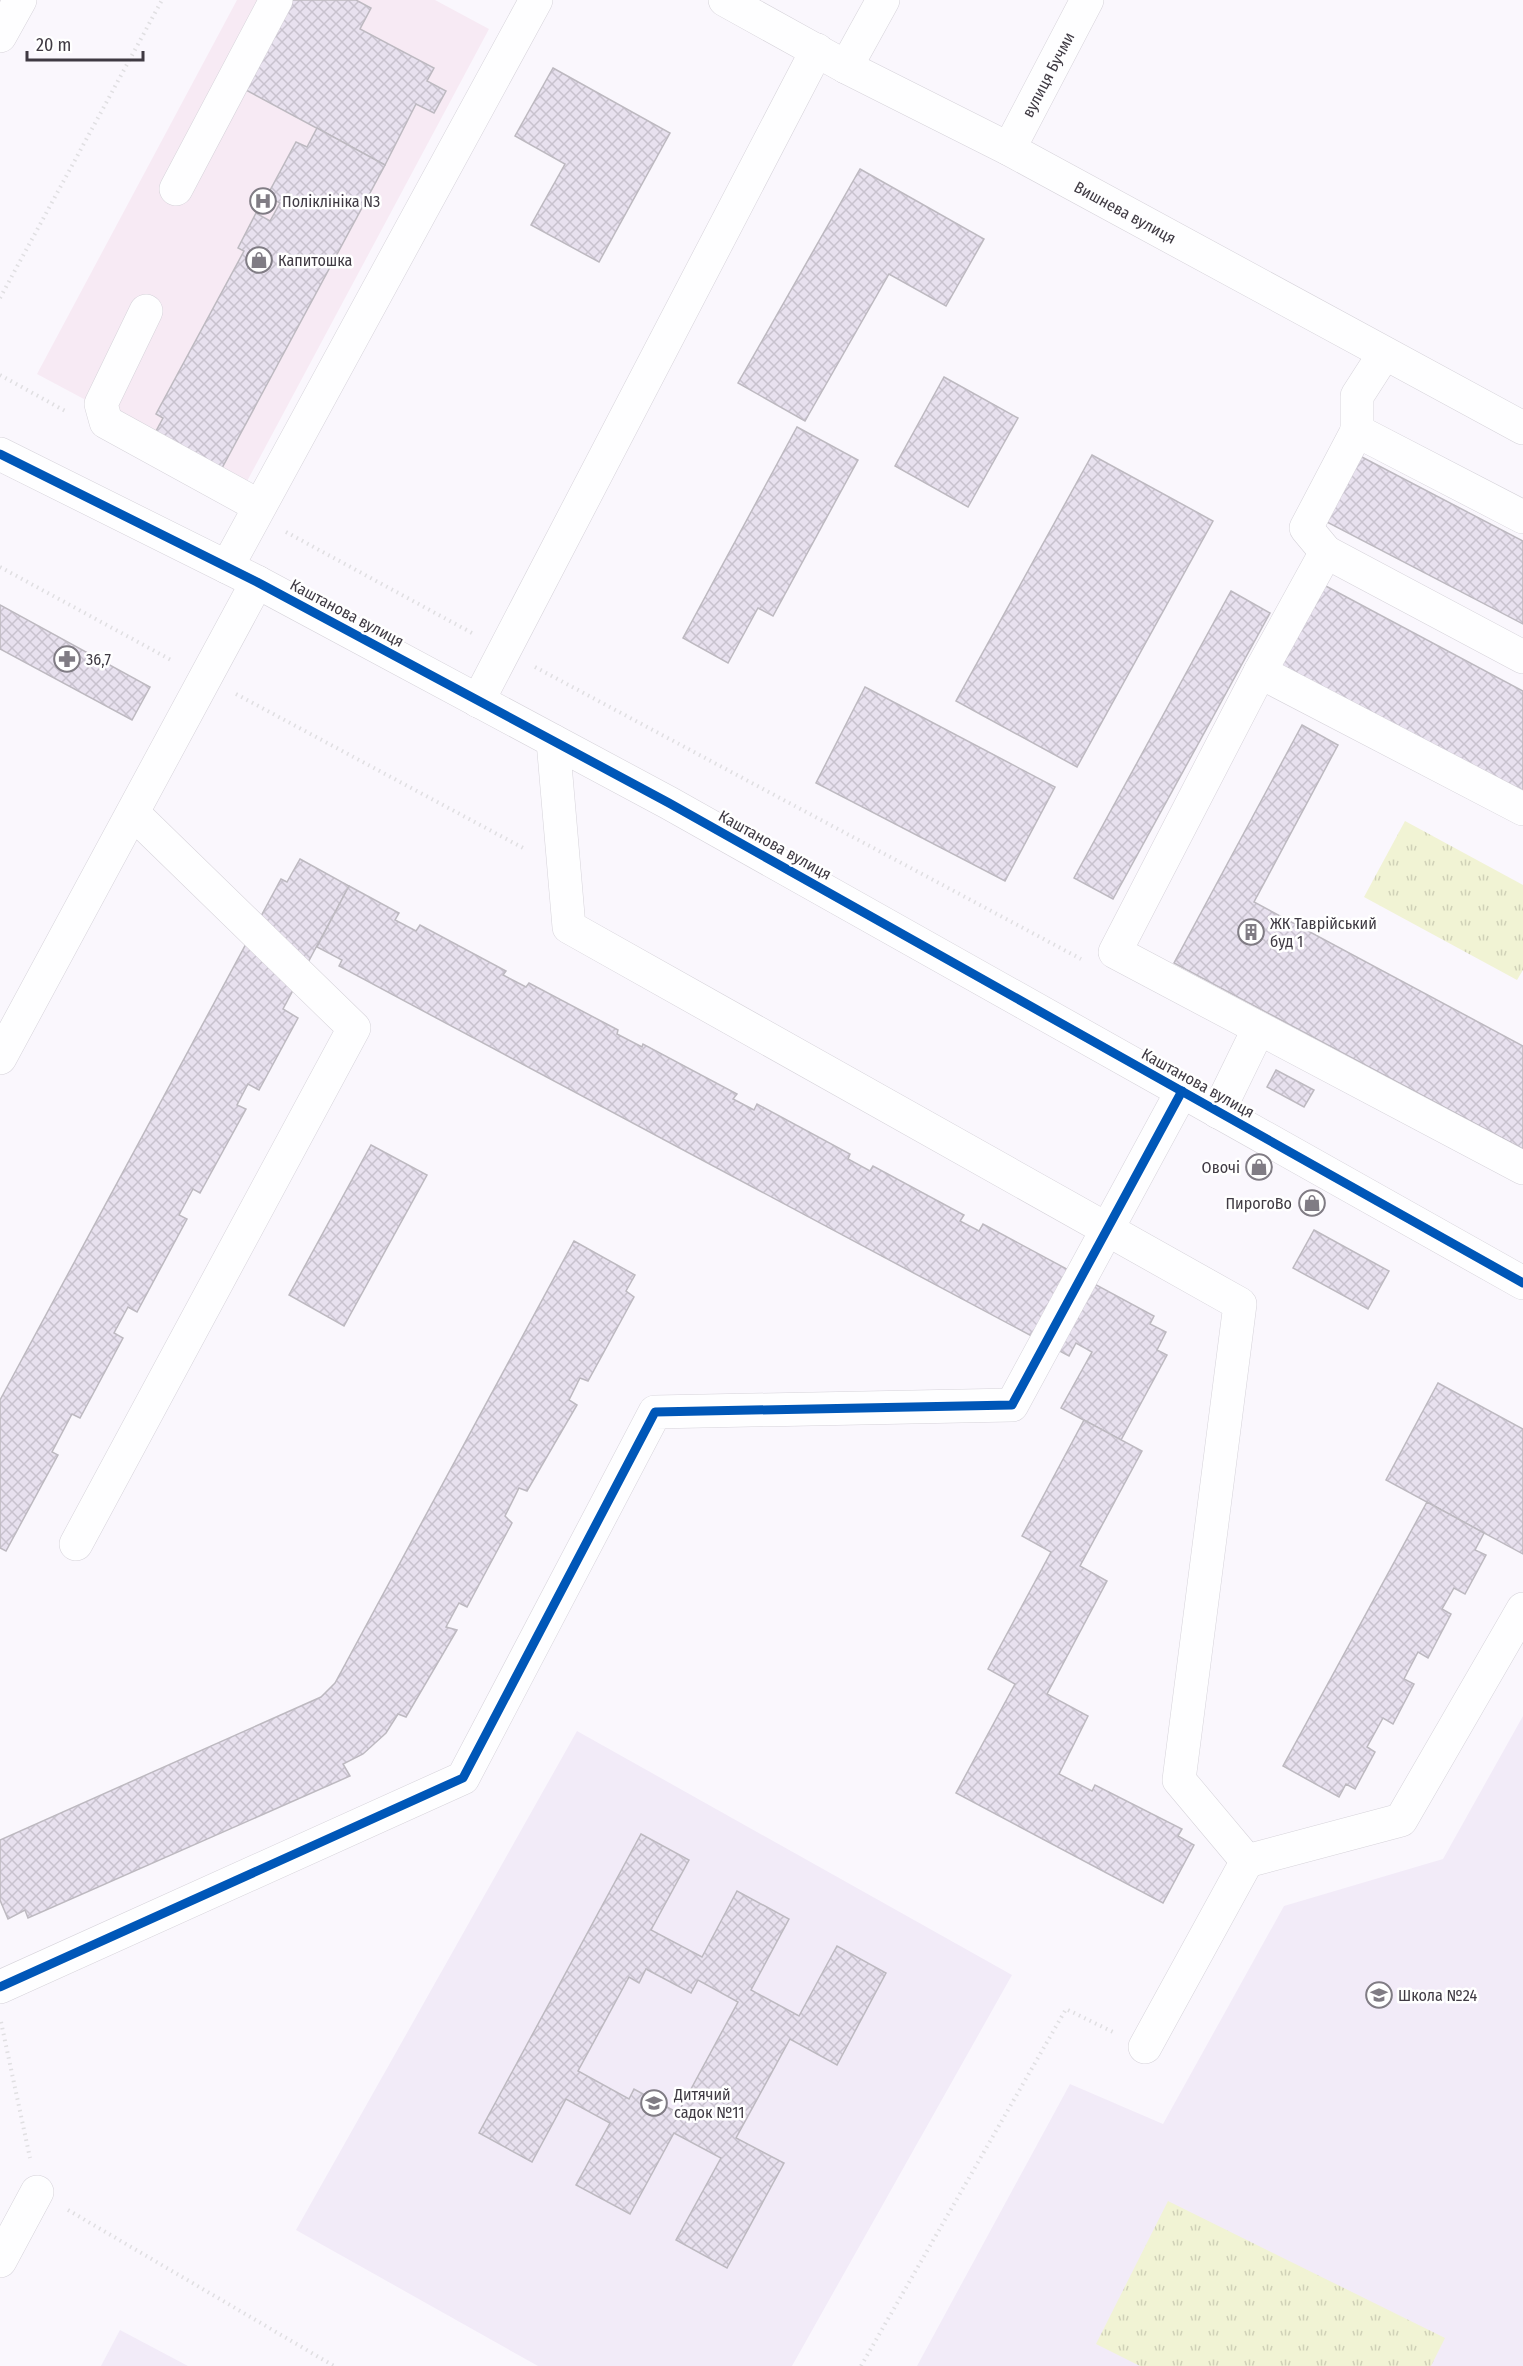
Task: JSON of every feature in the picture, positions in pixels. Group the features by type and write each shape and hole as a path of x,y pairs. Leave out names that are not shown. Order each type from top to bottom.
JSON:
{"street":[{"path":"0,36 20,0"},
{"path":"176,189 276,0"},
{"path":"227,567 256,510 536,0"},
{"name":"Вишнева вулиця","path":"725,0 846,67 1009,149 1523,429"},
{"path":"846,67 883,0"},
{"name":"вулиця Бучми","path":"1009,149 1087,0"},
{"path":"478,701 817,50"},
{"path":"146,311 101,404 106,422 256,510"},
{"path":"1384,354 1357,396 1357,430 1306,528 1326,552 1523,657"},
{"path":"1357,430 1523,517"},
{"name":"Каштанова вулиця","path":"0,454 258,582 669,803 1523,1283"},
{"path":"1326,552 1260,672 1115,952 1258,1030 1523,1168"},
{"path":"0,1058 258,582"},
{"path":"1260,672 1523,809"},
{"path":"553,741 569,927 1240,1304 1179,1780 1247,1861"},
{"path":"76,1544 354,1028 133,813"},
{"path":"1218,1112 1258,1030"},
{"path":"0,1987 463,1778 656,1412 1012,1405 1182,1091"},
{"path":"1145,2047 1247,1861 1401,1820 1523,1609"},
{"path":"0,2261 37,2192"}],"path":[{"path":"0,298 162,0"},
{"path":"0,375 71,414"},
{"path":"256,510 503,650 1091,964"},
{"path":"0,567 565,870"},
{"path":"861,2366 1066,2009 1145,2047"},
{"path":"0,2015 37,2192 334,2366"}],"shaded area":[{"name":"Поліклініка N3","path":"237,0 435,0 489,29 245,485 37,374"},
{"name":"Школа №24","path":"1523,1716 1523,2366 917,2366 1070,2084 1163,2124 1284,1906 1443,1859"},
{"name":"Дитячий садок №11","path":"577,1731 1012,1975 792,2366 538,2366 296,2230"},
{"path":"120,2330 188,2366 101,2366"}],"green space":[{"path":"1405,821 1523,885 1523,970 1517,980 1364,897"},
{"path":"1168,2201 1445,2338 1431,2366 1140,2366 1096,2344"}],"building":[{"path":"292,0 356,0 371,8 360,29 434,68 427,81 446,91 434,113 416,104 385,165 244,89"},
{"path":"553,68 670,133 599,262 531,225 565,164 515,136"},
{"path":"317,128 385,165 222,468 155,433 163,418 156,414 244,251 238,248 256,213 270,221 280,203 267,196 296,142 307,147"},
{"path":"860,169 984,239 946,306 889,274 805,421 738,383"},
{"path":"944,377 1018,418 968,507 895,466"},
{"path":"797,427 858,460 773,616 758,608 728,663 683,638"},
{"path":"1092,455 1213,521 1077,767 956,701"},
{"path":"1358,455 1523,541 1523,624 1323,520"},
{"path":"1322,584 1523,691 1523,794 1279,665"},
{"path":"1231,591 1270,613 1113,899 1074,878"},
{"path":"0,605 150,687 132,720 0,649"},
{"path":"865,687 1055,787 1005,881 816,783"},
{"name":"ЖК Таврійський буд 1","path":"1302,725 1338,745 1254,902 1523,1046 1523,1149 1174,963"},
{"path":"300,859 349,886 283,1009 298,1018 259,1090 248,1084 237,1105 246,1109 200,1193 193,1189 179,1215 187,1219 137,1312 128,1307 114,1333 123,1338 80,1418 72,1414 52,1452 58,1455 6,1551 0,1548 0,1400 281,879 287,882"},
{"path":"349,886 399,913 395,920 416,931 420,925 506,971 503,975 526,987 529,983 618,1030 617,1034 642,1047 643,1044 737,1094 733,1099 754,1110 757,1104 850,1154 848,1159 870,1171 873,1166 964,1215 960,1221 979,1231 983,1224 1154,1316 1150,1324 1166,1332 1157,1350 1167,1355 1121,1440 1061,1408 1092,1352 1076,1343 1069,1356 339,966 342,960 317,947"},
{"path":"1276,1070 1314,1090 1304,1107 1267,1087"},
{"path":"371,1145 427,1175 344,1326 289,1295"},
{"path":"1314,1230 1389,1271 1368,1309 1293,1268"},
{"path":"574,1241 635,1275 626,1291 634,1297 588,1381 580,1378 569,1400 577,1405 527,1491 519,1488 505,1516 512,1523 467,1607 459,1603 446,1627 457,1630 406,1717 398,1714 386,1733 363,1754 343,1764 350,1776 28,1918 25,1910 8,1919 0,1900 0,1840 321,1697 335,1683"},
{"path":"1438,1383 1523,1429 1523,1554 1386,1480"},
{"path":"1084,1420 1142,1451 1080,1566 1107,1581 1047,1694 1088,1716 1059,1774 1092,1791 1095,1785 1182,1829 1178,1836 1194,1845 1163,1903 956,1793 1015,1684 988,1669 1051,1552 1022,1536"},
{"path":"1427,1502 1484,1533 1475,1550 1486,1555 1465,1594 1454,1588 1442,1609 1451,1614 1428,1658 1418,1652 1404,1679 1414,1684 1393,1724 1383,1718 1367,1747 1375,1752 1355,1789 1346,1784 1339,1797 1283,1766"},
{"path":"641,1834 689,1860 651,1930 702,1957 737,1891 789,1919 751,1990 799,2016 837,1946 886,1973 837,2065 790,2039 736,2138 784,2163 727,2268 676,2240 721,2158 674,2133 630,2214 576,2185 610,2123 566,2099 532,2162 479,2133","holes":["646,1969 691,1993 698,1980 738,2002 678,2113 634,2089 629,2099 578,2071 629,1977 639,1983"]}],"cycle path":[{"path":"0,454 257,582 669,803 1523,1283"},
{"path":"0,1987 463,1778 655,1412 1012,1405 1182,1091"}],"place":[{"name":"Поліклініка N3","path":"263,201"},
{"name":"Капитошка","path":"259,260"},
{"name":"36,7","path":"67,659"},
{"name":"ЖК Таврійський буд 1","path":"1251,932"},
{"name":"Овочі","path":"1259,1167"},
{"name":"ПирогоВо","path":"1312,1203"},
{"name":"Школа №24","path":"1379,1995"},
{"name":"Дитячий садок №11","path":"654,2103"}]}
